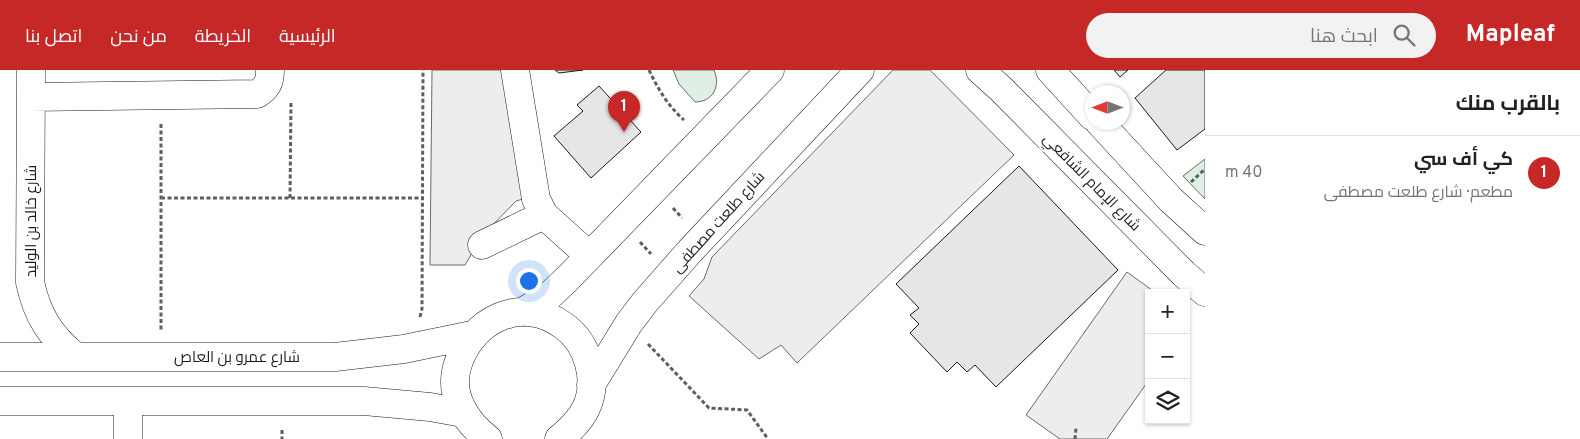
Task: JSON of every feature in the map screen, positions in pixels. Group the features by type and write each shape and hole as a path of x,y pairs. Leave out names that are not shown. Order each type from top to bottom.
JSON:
{"street":[{"name":"شارع خالد بن الوليد","path":"31,70 30,282 35,304 44,324 58,343 76,357"},
{"path":"31,97 257,94 265,88 270,79 270,70"},
{"path":"515,70 536,199 544,215 584,251 586,259"},
{"path":"488,439 474,428 463,412 456,393 455,372 461,353 472,335 486,323 522,312 547,298 770,70"},
{"name":"شارع طلعت مصطفى","path":"591,385 629,323 670,274 860,70"},
{"name":"شارع الإمام الشافعي","path":"980,70 1184,274 1205,292"},
{"path":"1050,70 1085,108"},
{"path":"1106,130 1172,200 1205,231"},
{"path":"482,245 544,215"},
{"path":"522,312 545,315 565,326 580,342 589,363 591,385 586,407 568,435"},
{"name":"شارع عمرو بن العاص","path":"0,357 335,357 404,349 472,335"},
{"path":"0,401 364,401 463,412"},
{"path":"128,401 128,439"}],"path":[{"path":"404,349 415,332 422,309 423,70"},
{"path":"649,70 658,90 675,112 689,124"},
{"path":"161,96 161,357"},
{"path":"290,198 291,100"},
{"path":"655,188 701,239"},
{"path":"161,198 423,198"},
{"path":"621,222 670,274"},
{"path":"629,323 709,408 747,410 768,439"},
{"path":"1075,439 1076,428"}],"green space":[{"path":"673,70 714,70 717,82 714,92 707,99 695,102 679,84"},
{"path":"1205,159 1205,199 1183,176"}],"shaded area":[{"path":"432,70 507,70 530,197 516,201 482,236 465,265 430,265"},
{"path":"893,70 930,70 1014,155 797,363 781,345 759,359 689,296 704,279 712,257"},
{"path":"1127,272 1150,289 1145,289 1145,386 1107,439 1060,439 1026,415"}],"building":[{"path":"555,70 583,70 559,73"},
{"path":"1114,70 1128,70 1120,77"},
{"path":"1166,70 1205,70 1205,129 1177,150 1135,98"},
{"path":"599,86 641,132 591,178 554,136 583,111 577,105"},
{"path":"1019,166 1118,270 996,387 975,365 967,372 957,362 947,372 910,333 919,324 910,315 919,308 896,284"}],"place":[{"name":"كي أف سي","path":"624,132"}]}
